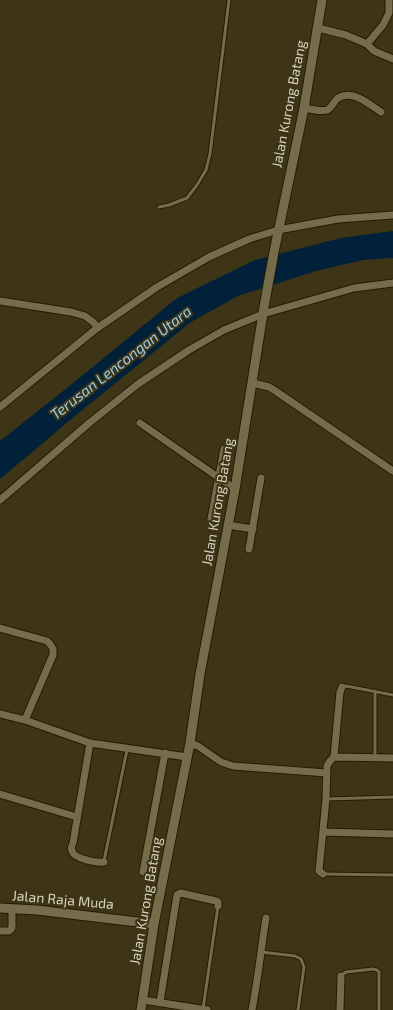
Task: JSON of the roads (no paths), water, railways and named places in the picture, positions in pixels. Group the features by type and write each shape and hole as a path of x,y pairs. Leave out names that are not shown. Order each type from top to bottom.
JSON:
{"street":[{"name":"Jalan Kurong Batang","path":"142,1010 154,924 190,743 201,666 253,383 263,311 304,108 322,0"},
{"path":"367,44 384,24 389,13 389,0"},
{"path":"318,28 346,35 367,44 374,52 393,60"},
{"path":"304,108 326,110 336,100 347,95 360,99 381,112"},
{"path":"0,407 98,328 157,286 209,257 249,239 278,230 338,220 393,215"},
{"path":"0,500 88,424 138,384 189,350 224,330 263,311 354,288 393,283"},
{"path":"0,301 72,312 85,316 98,328"},
{"path":"253,383 274,390 393,470"},
{"path":"140,422 235,489"},
{"path":"211,519 224,450"},
{"path":"249,549 261,478"},
{"path":"228,525 253,529"},
{"path":"0,628 47,641 53,649 49,666 25,720"},
{"path":"323,874 319,871 327,766 334,757 342,687"},
{"path":"0,714 25,720 90,743 187,757"},
{"path":"90,743 72,852 80,858 104,862"},
{"path":"190,743 198,746 221,762 233,766 327,773"},
{"path":"143,872 165,753"},
{"path":"334,757 393,758"},
{"path":"0,794 78,817"},
{"path":"323,832 393,834"},
{"path":"160,1002 177,895 181,893 216,901 218,906"},
{"name":"Jalan Raja Muda","path":"0,908 36,910 154,924"},
{"path":"0,932 9,931 12,928 12,909"},
{"path":"252,1010 266,918"},
{"path":"340,1010 341,976"},
{"path":"143,1000 207,1010"}],"lane":[{"path":"159,207 187,198 206,170 210,154 229,0"},
{"path":"342,687 346,686 393,695"},
{"path":"375,691 375,757"},
{"path":"104,862 127,748"},
{"path":"326,798 393,798"},
{"path":"323,874 393,875"},
{"path":"203,1009 218,906"},
{"path":"260,952 295,956 301,959 304,966 298,1010"},
{"path":"341,976 346,972 377,970 379,972 378,1010"}],"water":[{"name":"Terusan Lencongan Utara","path":"393,231 393,258 363,260 316,271 238,296 191,322 0,479 0,441 177,298 255,260 341,238"}]}
